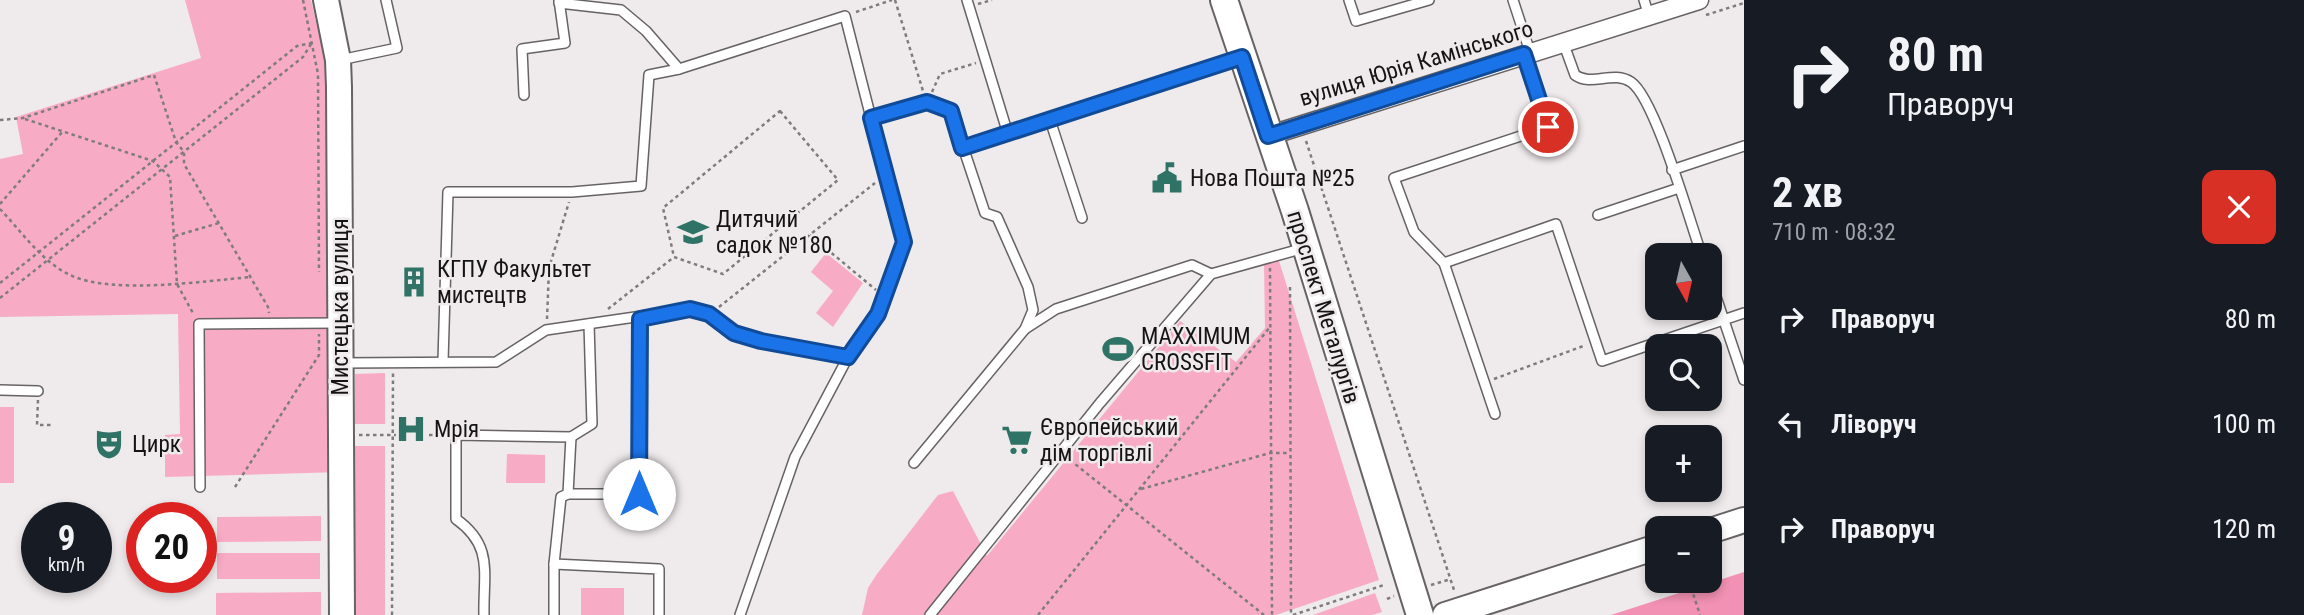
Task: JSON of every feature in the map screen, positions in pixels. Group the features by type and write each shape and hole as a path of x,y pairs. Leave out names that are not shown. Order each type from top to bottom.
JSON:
{"main road":[{"name":"проспект Металургів","path":"1224,0 1306,247 1420,615"}],"street":[{"name":"Мистецька вулиця","path":"326,0 338,60 330,322 340,363 342,615"},
{"name":"вулиця Юрія Камінського","path":"1268,136 1563,42 1646,8 1699,0"},
{"path":"1722,527 1744,520"},
{"path":"1450,605 1645,550"}],"lane":[{"path":"338,60 397,48 386,0"},
{"path":"967,0 1008,134"},
{"path":"1349,0 1356,21 1429,0"},
{"path":"1495,414 1444,263 1414,232 1394,178 1548,127 1513,0"},
{"path":"524,95 522,49 565,43 559,1 621,10 646,31 679,69"},
{"path":"443,362 448,192 572,192 641,186 649,75 679,69 845,16 904,242 878,314 848,357 795,457 740,615"},
{"path":"1563,42 1572,69 1581,80 1625,79 1642,93 1651,105 1698,243"},
{"path":"962,148 1242,57"},
{"path":"871,118 927,102 951,111 985,213 997,217 1028,287 1033,310 1025,329 914,463"},
{"path":"1050,120 1082,218"},
{"path":"1672,170 1744,146"},
{"path":"1598,215 1679,188"},
{"path":"1444,263 1556,224 1602,361 1744,313"},
{"path":"930,615 1059,452 1211,274 1306,247"},
{"path":"1025,329 1056,309 1192,265 1211,274"},
{"path":"340,363 496,362 546,330 640,319 690,309 709,314 734,333 761,341 848,357"},
{"path":"1722,317 1744,380"},
{"path":"554,615 554,564 561,497 568,494 639,494 640,319"},
{"path":"200,487 199,324 330,322"},
{"path":"484,615 483,548 472,530 456,519 456,435 571,437 592,424 589,324"},
{"path":"0,390 38,391"},
{"path":"568,494 571,437"},
{"path":"554,564 659,569 659,615"}],"path":[{"path":"303,0 318,74 319,281"},
{"path":"845,16 894,0 927,102"},
{"path":"0,283 297,46 312,43"},
{"path":"0,298 303,57 312,43"},
{"path":"927,102 940,74 985,60"},
{"path":"0,120 23,118 154,75 176,142 184,152 184,164 268,307 269,323"},
{"path":"780,111 838,180 723,274 674,257 663,208 780,111"},
{"path":"23,118 153,161 170,177 177,284 199,324"},
{"path":"1300,125 1450,605"},
{"path":"63,131 0,207 48,260 70,275 96,283 177,284 251,277"},
{"path":"709,314 886,174"},
{"path":"546,330 550,268 572,192"},
{"path":"174,237 219,223"},
{"path":"810,235 884,297"},
{"path":"589,324 674,257"},
{"path":"1270,257 1272,615"},
{"path":"1290,287 1292,615 1384,585"},
{"path":"235,486 319,355 330,322"},
{"path":"1038,615 1270,327"},
{"path":"1485,383 1596,341"},
{"path":"392,615 394,363"},
{"path":"38,391 37,425 51,425"},
{"path":"341,435 401,435"},
{"path":"429,435 456,435"},
{"path":"1059,452 1264,615"},
{"path":"1139,489 1270,453 1290,453"},
{"path":"1693,593 1700,615"}],"shaded area":[{"path":"185,0 311,0 328,73 341,472 165,477 165,435 180,434 178,314 0,317 0,159 23,154 16,117 201,58"},
{"path":"826,253 863,283 833,327 816,313 833,291 811,272"},
{"path":"1279,261 1379,580 1276,615 862,615 868,588 938,495 953,491 987,556 1180,321 1236,362 1265,328 1264,262"},
{"path":"385,373 385,424 355,424 355,374"},
{"path":"0,407 14,407 14,483 0,483"},
{"path":"355,446 385,446 385,615 352,615"},
{"path":"507,454 545,455 545,483 506,483"},
{"path":"321,516 321,541 217,542 217,517"},
{"path":"217,553 320,553 320,579 217,579"},
{"path":"1744,572 1744,615 1611,615 1679,593 1722,593 1722,579"},
{"path":"581,588 624,588 624,615 581,615"},
{"path":"321,592 321,615 216,615 217,593"},
{"path":"1375,593 1382,612 1372,615 1313,615"}],"place":[{"name":"Нова Пошта №25","path":"1167,178"},
{"name":"Дитячий садок №180","path":"693,232"},
{"name":"КГПУ Факультет мистецтв","path":"414,282"},
{"name":"MAXXIMUM CROSSFIT","path":"1118,349"},
{"name":"Мрія","path":"411,429"},
{"name":"Європейський дім торгівлі","path":"1017,440"},
{"name":"Цирк","path":"109,444"}],"route":[{"path":"639,494 640,319 690,309 709,314 734,333 761,341 848,357 878,314 904,242 871,118 927,102 951,111 962,148 1242,57 1268,136 1524,54 1548,127"}]}
